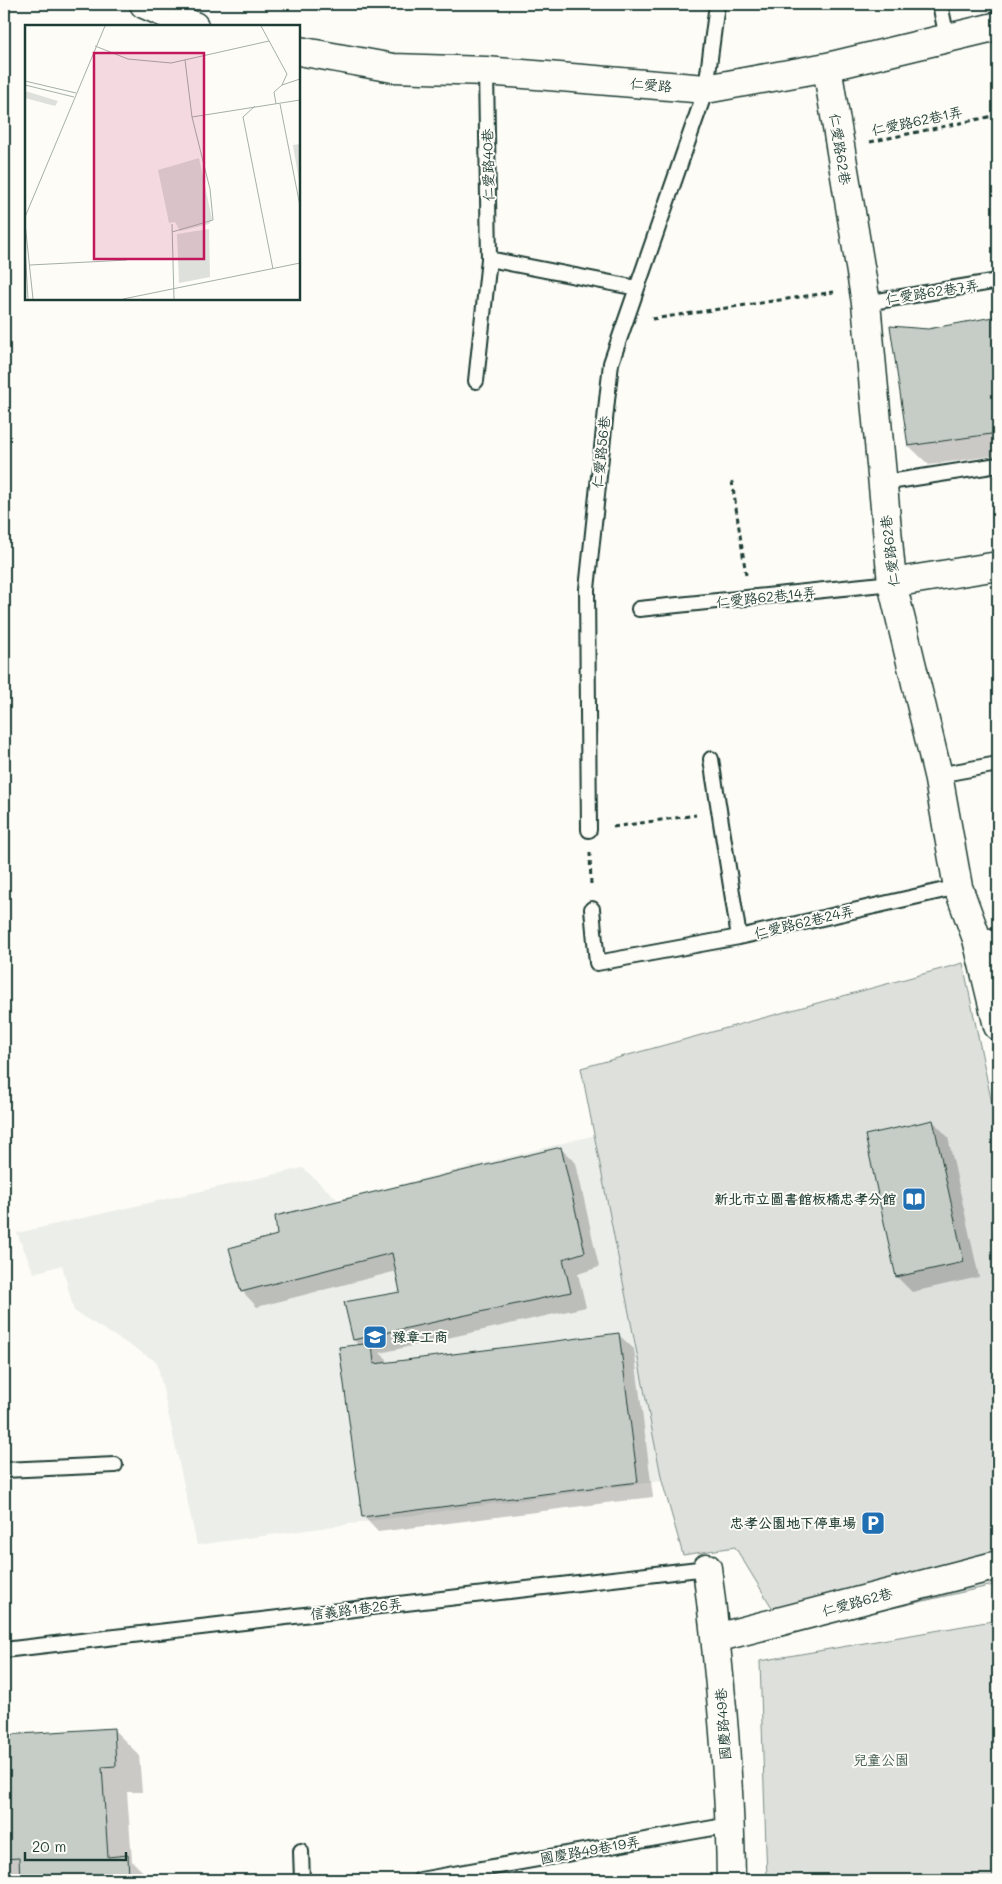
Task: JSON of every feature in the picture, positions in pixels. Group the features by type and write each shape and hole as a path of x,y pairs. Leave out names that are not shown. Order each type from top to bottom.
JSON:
{"street":[{"path":"144,4 192,25"},
{"name":"仁愛路","path":"300,51 393,68 486,71 706,89 826,67 998,26"},
{"name":"仁愛路62巷","path":"826,67 864,295 892,583 938,775 958,888 988,937 998,1026"},
{"path":"892,583 998,566"},
{"name":"仁愛路62巷","path":"716,1638 998,1565"},
{"name":"國慶路49巷","path":"707,1568 716,1638 730,1825 731,1880"}],"lane":[{"name":"仁愛路56巷","path":"589,830 587,589 611,363 706,89 717,4"},
{"path":"940,4 947,38"},
{"name":"仁愛路40巷","path":"476,381 489,259 486,71"},
{"path":"489,259 637,288"},
{"name":"仁愛路62巷7弄","path":"864,295 998,281"},
{"path":"882,483 998,465"},
{"name":"仁愛路62巷14弄","path":"639,609 892,583"},
{"name":"仁愛路62巷24弄","path":"712,759 739,937 958,888"},
{"path":"938,775 998,764"},
{"path":"592,909 597,963 739,937"},
{"path":"4,1470 115,1465"},
{"name":"信義路1巷26弄","path":"4,1650 707,1568"},
{"name":"國慶路49巷19弄","path":"420,1880 730,1825"},
{"path":"301,1851 302,1880"}],"path":[{"name":"仁愛路62巷1弄","path":"840,148 998,115"},
{"path":"624,323 864,295"},
{"path":"732,481 750,599"},
{"path":"592,909 589,830 719,812"}],"shaded area":[{"name":"豫章工商","path":"595,1135 662,1481 197,1545 157,1362 74,1311 62,1265 34,1273 17,1233 303,1168 338,1200"}],"green space":[{"path":"963,963 998,1133 998,1584 787,1632 735,1547 683,1555 662,1481 581,1068"},
{"name":"兒童公園","path":"998,1620 998,1880 767,1880 760,1661"}],"building":[{"path":"998,316 998,433 908,446 890,326 928,329"},
{"name":"新北市立圖書館板橋忠孝分館","path":"933,1120 964,1262 896,1277 865,1135"},
{"path":"561,1147 585,1252 563,1259 571,1292 353,1340 344,1302 400,1292 392,1253 241,1292 229,1248 277,1235 275,1216"},
{"path":"619,1333 638,1482 362,1517 339,1347 372,1343 374,1364"},
{"path":"114,1728 116,1766 102,1767 108,1857 128,1855 129,1880 20,1880 19,1858 4,1859 4,1735"}],"place":[{"name":"新北市立圖書館板橋忠孝分館","path":"914,1199"},
{"name":"豫章工商","path":"375,1337"},
{"name":"忠孝公園地下停車場","path":"873,1523"}]}
